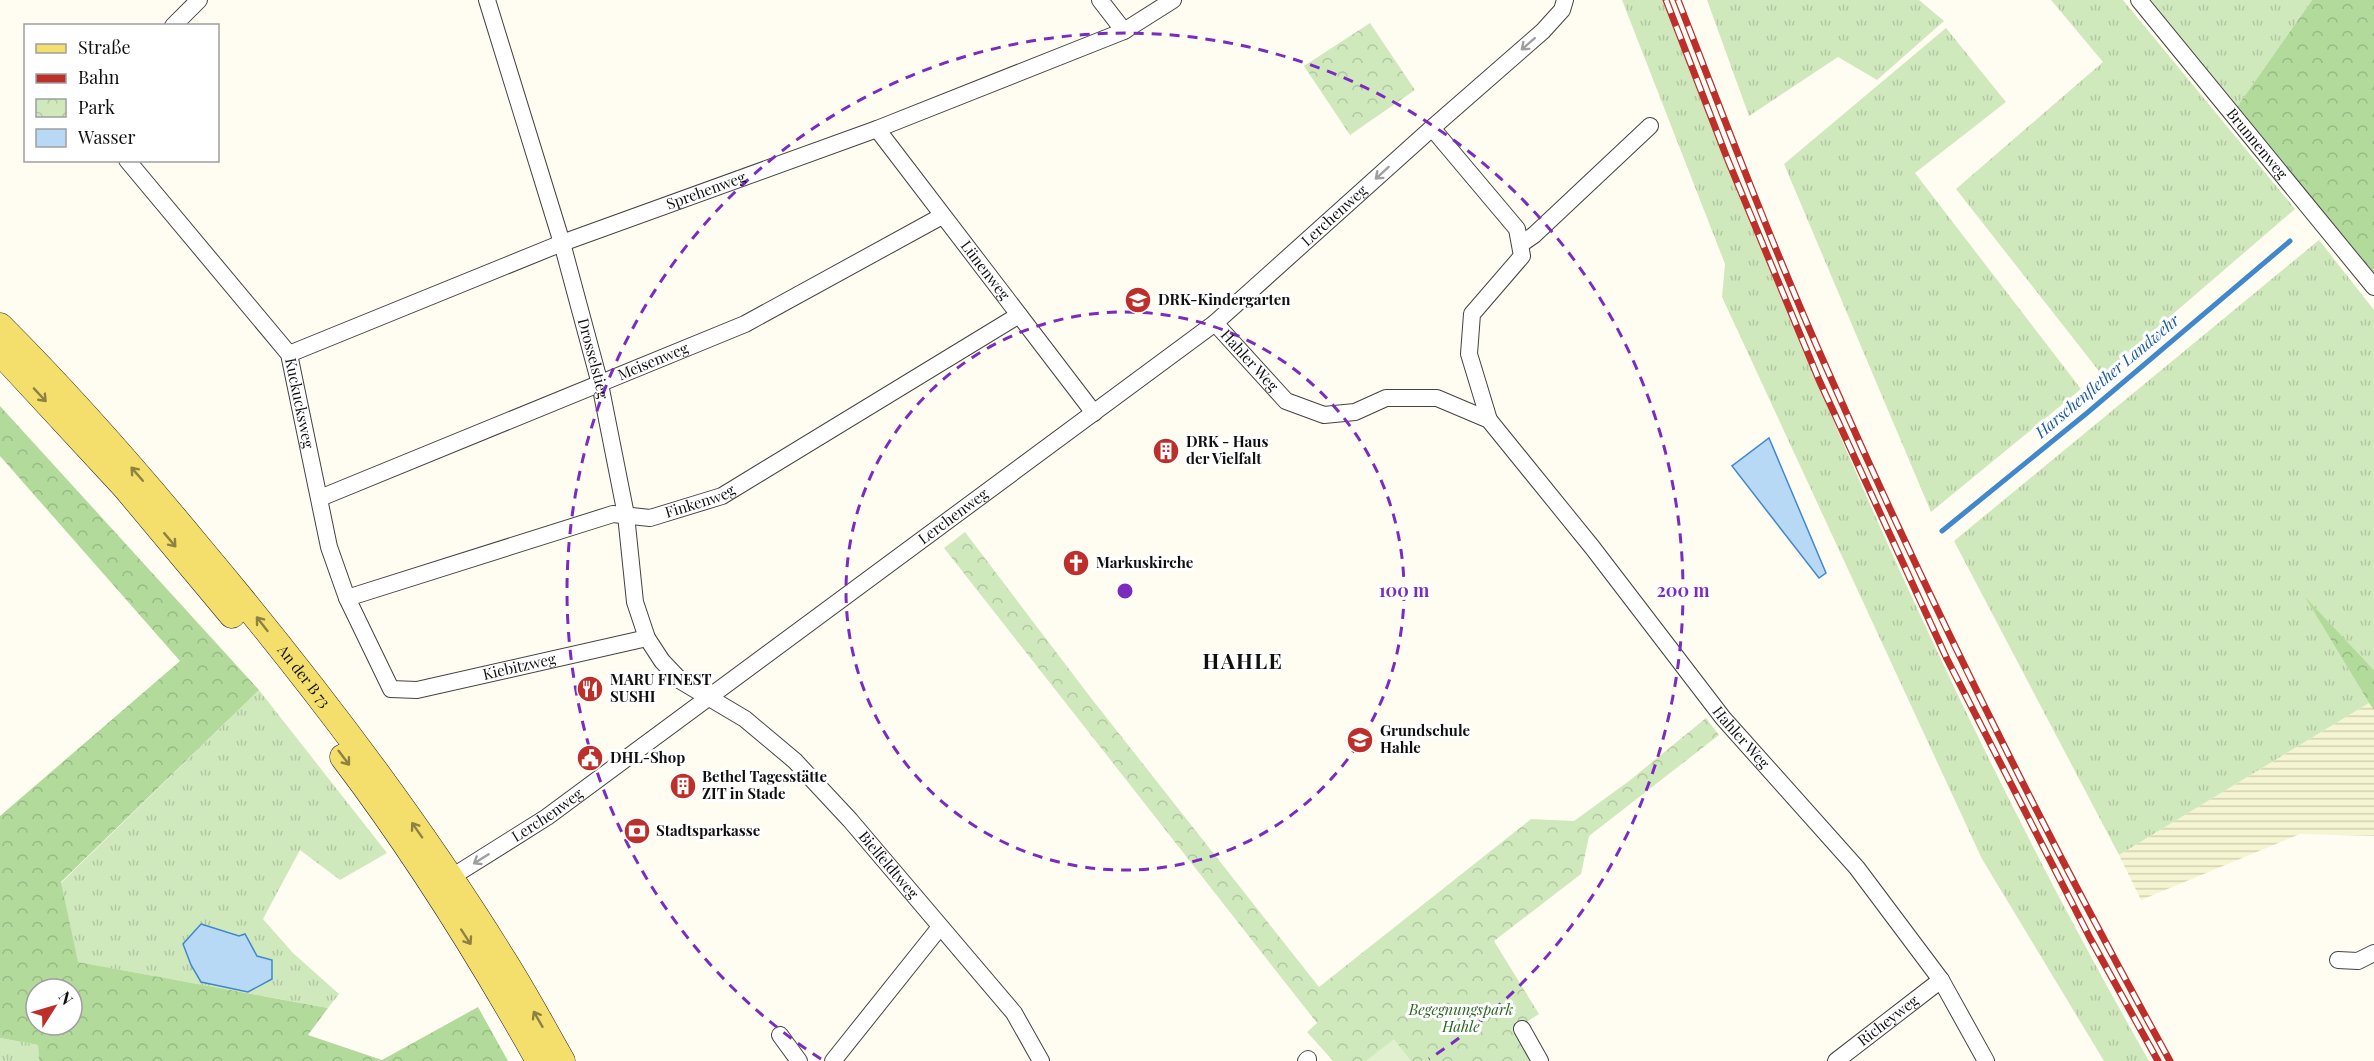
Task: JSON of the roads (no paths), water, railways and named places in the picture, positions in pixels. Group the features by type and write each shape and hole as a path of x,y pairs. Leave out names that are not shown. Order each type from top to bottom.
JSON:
{"main road":[{"name":"An der B 73","path":"0,326 139,475 250,608 369,762 442,883 539,1061"},
{"name":"An der B 73","path":"0,352 125,487 237,620 501,956 562,1061"}],"street":[{"path":"175,24 199,0"},
{"name":"Drosselstieg","path":"487,0 562,243 600,384 626,515 635,602 647,638 662,661 681,681 709,698"},
{"path":"1100,0 1124,31"},
{"name":"Sprehenweg","path":"289,354 562,243 877,129 1124,31 1173,0"},
{"name":"Lerchenweg","path":"442,883 547,817 1215,323 1543,31 1562,10 1565,0"},
{"name":"Brunnenweg","path":"2139,0 2374,287"},
{"path":"1432,128 1517,229 1521,243 1534,235 1650,126"},
{"name":"Lünenweg","path":"877,129 1094,413"},
{"name":"Kuckucksweg","path":"129,162 289,354 329,547 347,598 391,689"},
{"name":"Meisenweg","path":"320,498 745,324 942,216"},
{"name":"Hahler Weg","path":"1521,243 1522,256 1472,314 1469,354 1489,420 1592,547 1723,718 1857,868 1941,980 1986,1061"},
{"name":"Finkenweg","path":"347,598 613,514 650,518 722,496 1019,315"},
{"name":"Hahler Weg","path":"1215,323 1286,401 1324,415 1355,412 1386,398 1437,398 1489,420"},
{"name":"Kiebitzweg","path":"391,689 417,690 647,638"},
{"name":"Bielfeldtweg","path":"709,698 745,719 795,761 850,820 1014,1013 1041,1061"},
{"path":"833,1061 940,927"},
{"path":"2338,960 2358,960 2374,953"},
{"name":"Richeyweg","path":"1836,1061 1941,980"},
{"path":"1522,1029 1540,1061"},
{"path":"780,1035 799,1061"}],"water":[{"path":"1769,438 1826,573 1819,578 1732,466"},
{"path":"201,924 239,936 245,934 257,956 272,960 272,979 248,992 201,982 183,944"}],"waterway":[{"name":"Harschenflether Landwehr","path":"1942,531 2087,413 2290,241"}],"railway":[{"path":"1666,0 1727,158 1819,380 1947,659 2090,938 2158,1061"},
{"path":"1678,0 1790,283 1909,550 1992,723 2079,893 2170,1061"}],"place":[{"name":"DRK-Kindergarten","path":"1138,300"},
{"name":"DRK - Haus der Vielfalt","path":"1166,451"},
{"name":"Markuskirche","path":"1076,563"},
{"name":"MARU FINEST SUSHI","path":"590,689"},
{"name":"Grundschule Hahle","path":"1360,740"},
{"name":"DHL-Shop","path":"590,758"},
{"name":"Bethel Tagesstätte ZIT in Stade","path":"683,786"},
{"name":"Stadtsparkasse","path":"637,831"}],"district":[{"name":"HAHLE","path":"1243,662"}],"park label":[{"name":"Begegnungspark Hahle","path":"1461,1018"}]}
